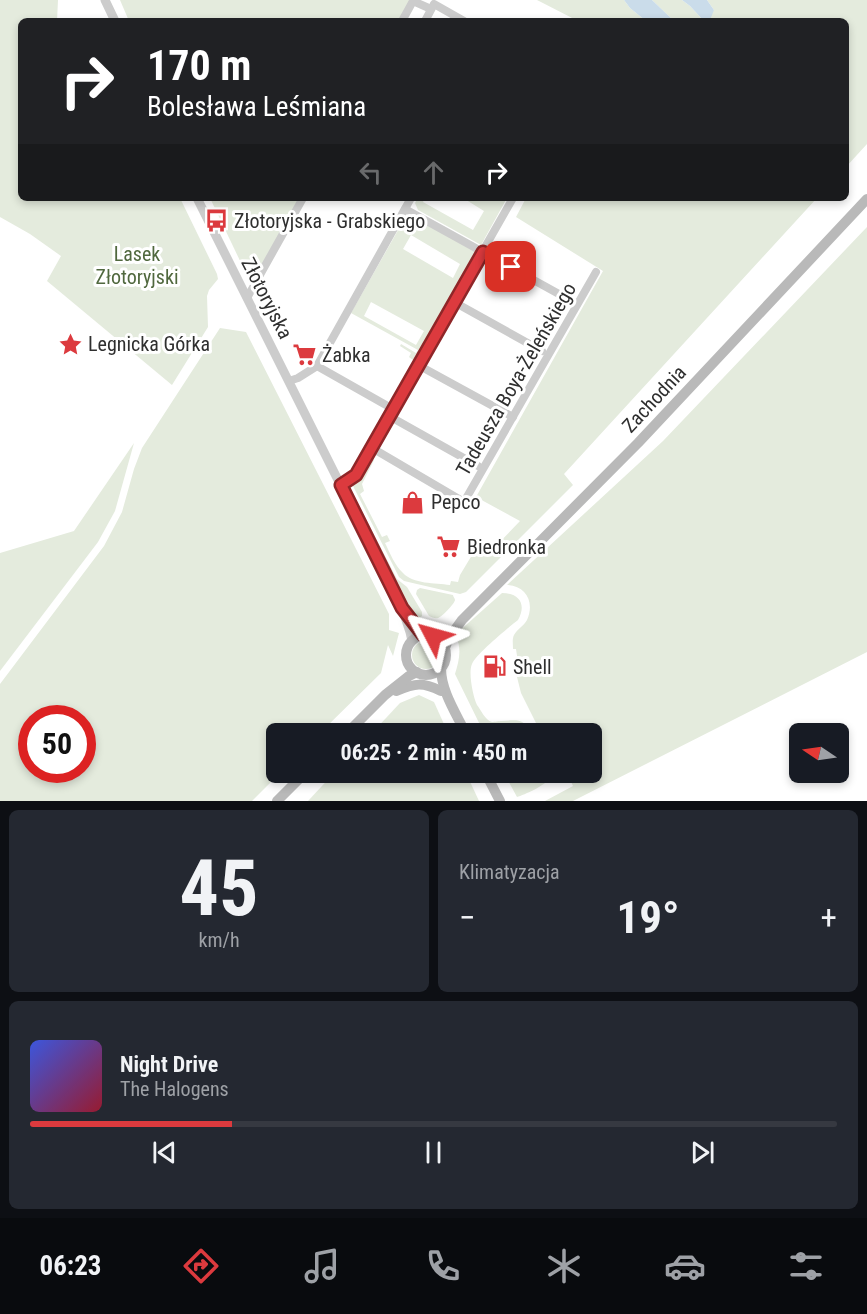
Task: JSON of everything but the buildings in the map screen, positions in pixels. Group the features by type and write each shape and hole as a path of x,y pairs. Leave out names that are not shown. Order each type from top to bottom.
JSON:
{"main road":[{"name":"Zachodnia","path":"445,648 462,620 638,443 867,199"},
{"name":"Zachodnia","path":"429,636 441,635 462,620"},
{"path":"357,723 385,695 409,676 433,673 441,668 445,660 445,648 441,642 429,636 418,636 412,641 407,651 403,672 385,695"},
{"path":"407,660 412,668 435,681 449,701"},
{"path":"441,668 449,701 460,723"},
{"path":"385,695 419,684 441,691"},
{"path":"277,801 295,783"},
{"path":"491,783 500,801"}],"street":[{"path":"105,0 114,18"},
{"path":"404,18 413,1 434,4 459,18"},
{"path":"427,18 434,4"},
{"name":"Złotoryjska","path":"198,201 402,608 412,641"},
{"path":"247,298 301,201"},
{"path":"289,381 317,366 409,201"},
{"path":"341,485 356,475 511,201"},
{"path":"405,209 577,304"},
{"name":"Tadeusza Boya-Żeleńskiego","path":"372,448 464,502 596,272"},
{"path":"454,302 542,351"},
{"path":"418,365 513,417"},
{"path":"317,366 478,466"},
{"name":"Złotoryjska","path":"402,608 429,636"}],"green space":[{"name":"Lasek Złotoryjski","path":"0,0 58,0 57,18 18,18 18,201 181,201 218,279 207,296 208,327 172,385 47,281 61,256 30,234 0,217"},
{"path":"120,0 417,0 407,18 128,18"},
{"path":"537,0 624,0 642,18 572,18"},
{"path":"652,0 682,0 701,18 671,18"},
{"path":"707,0 867,0 867,144 849,164 849,18 705,18 714,10"},
{"name":"Lasek Złotoryjski","path":"211,201 301,201 253,288"},
{"path":"424,201 473,230 484,211 468,201 505,201 481,245 418,210 415,203"},
{"path":"524,201 814,201 564,474 573,485 466,592 460,594 404,581 399,577 352,484 359,478 366,464 374,460 362,484 364,491 360,494 382,537 387,535 390,541 385,543 398,567 407,577 418,581 450,585 451,581 458,582 475,550 479,552 483,543 494,548 520,521 476,497 603,271 516,217"},
{"path":"414,215 475,249 474,258 419,358 413,360 409,357 411,353 400,346 401,344 416,353 418,350 351,313 401,225","holes":["411,235 460,264 453,278 403,249","371,302 424,331 416,345 364,316"]},
{"path":"867,227 867,652 573,801 545,801 573,786 572,783 602,783 602,723 536,723 521,693 517,677 520,676 516,649 513,649 514,635 527,620 529,601 519,588 507,585 663,441"},
{"path":"220,328 246,332 389,614 389,630 399,633 393,656 388,645 381,673 330,723 266,723 266,783 270,783 252,801 0,801 0,684 104,546 122,512 142,448"},
{"path":"134,443 115,511 98,542 0,671 0,553 74,531"},
{"path":"350,488 397,579 407,587 422,612 422,616 416,620 398,589"},
{"path":"420,588 453,595 454,602 440,617 429,616 416,594"},
{"path":"502,593 513,595 520,600 522,609 518,620 480,654 472,664 471,673 477,705 485,717 492,722 512,720 524,723 479,723 455,674 459,655 457,633"},
{"path":"426,641 436,645 440,655 436,665 426,669 416,665 412,655 416,645"},
{"path":"419,695 434,702 443,723 381,723 400,703"},
{"path":"325,783 471,783 479,801 308,801"},
{"path":"509,783 545,783 530,792 517,797"}],"water":[{"path":"624,0 652,0 671,18 642,18"},
{"path":"682,0 707,0 714,10 711,18 701,18"}],"place":[{"name":"Złotoryjska - Grabskiego","path":"216,221"},
{"name":"Legnicka Górka","path":"70,344"},
{"name":"Żabka","path":"304,355"},
{"name":"Pepco","path":"413,502"},
{"name":"Biedronka","path":"449,547"},
{"name":"Shell","path":"495,667"}],"route":[{"path":"433,636 423,635 402,608 341,485 356,475 483,252 511,267"}]}
